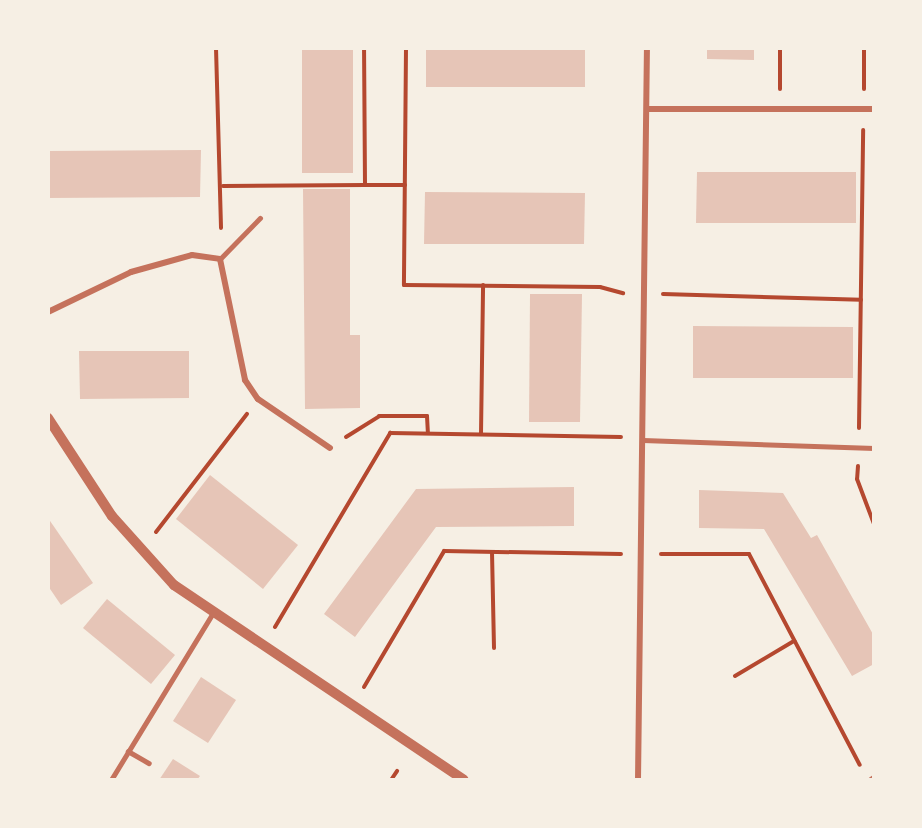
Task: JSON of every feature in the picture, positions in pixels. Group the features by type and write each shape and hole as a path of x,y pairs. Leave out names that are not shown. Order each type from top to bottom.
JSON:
{"street":[{"path":"638,780 647,48"},
{"path":"647,109 874,109"},
{"path":"48,312 131,272 192,255 220,259 245,380 258,399 330,448"},
{"path":"48,418 140,552 213,613 464,780"}],"lane":[{"path":"220,259 260,218"},
{"path":"643,440 874,448"},
{"path":"111,780 213,613"},
{"path":"128,752 148,763"}],"path":[{"path":"216,48 217,174 223,186 220,259"},
{"path":"364,48 365,185"},
{"path":"405,48 404,285 600,287 609,293 861,300"},
{"path":"780,48 780,109"},
{"path":"864,48 857,479 874,524"},
{"path":"223,186 405,185"},
{"path":"481,434 483,285"},
{"path":"140,552 258,399"},
{"path":"330,448 379,416 427,416 428,434"},
{"path":"263,646 390,433 643,440"},
{"path":"492,552 494,648"},
{"path":"735,676 794,641"},
{"path":"392,780 397,771"}],"building":[{"path":"302,48 353,48 353,173 302,173"},
{"path":"426,48 585,48 585,87 426,87"},
{"path":"707,48 754,48 754,60 707,59"},
{"path":"201,150 200,197 48,198 48,151"},
{"path":"697,172 856,172 856,223 696,223"},
{"path":"303,189 350,189 350,335 360,335 360,408 305,409"},
{"path":"425,192 585,193 584,244 424,244"},
{"path":"530,294 582,294 580,422 529,422"},
{"path":"693,326 853,327 853,378 693,378"},
{"path":"79,351 189,351 189,398 80,399"},
{"path":"210,475 298,545 263,589 176,519"},
{"path":"574,487 574,526 436,527 355,637 324,614 416,489"},
{"path":"699,490 783,493 811,538 817,535 874,636 874,664 852,676 764,529 699,528"},
{"path":"48,518 93,583 61,605 48,586"},
{"path":"107,599 175,655 151,684 83,628"},
{"path":"201,677 236,700 208,743 173,721"},
{"path":"173,759 200,776 197,780 159,780"}]}
